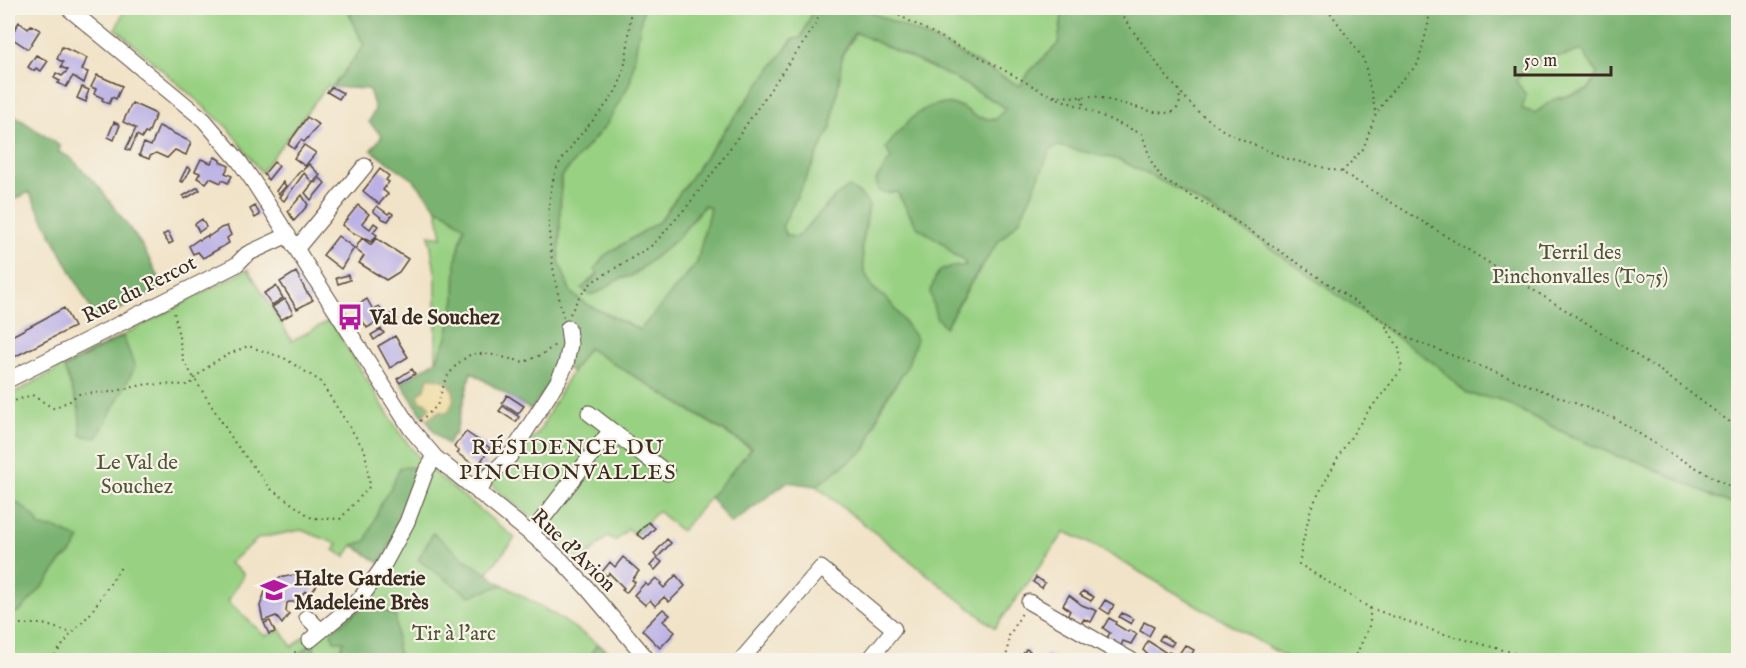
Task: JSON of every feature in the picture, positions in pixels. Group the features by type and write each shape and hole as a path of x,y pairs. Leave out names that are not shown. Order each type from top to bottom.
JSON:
{"street":[{"path":"68,8 204,120 239,161 293,241 365,166"},
{"name":"Rue du Percot","path":"8,380 236,265 247,254 293,241"},
{"name":"Rue d'Avion","path":"293,241 411,429 435,457 562,561 648,660"},
{"path":"479,493 486,479 510,456 558,381 566,364 570,344 566,324"},
{"path":"589,413 667,473"},
{"path":"531,534 611,430"},
{"path":"307,617 315,636 360,599 382,568 407,522 426,471 435,457"},
{"path":"741,660 821,568 894,629 868,660"},
{"path":"1029,602 1131,660"}],"path":[{"path":"566,324 556,289 550,248 550,197 557,167 574,142 616,91 626,61 630,8"},
{"path":"411,429 437,406 446,378 457,364 471,354 489,354 524,362 543,354 561,340 579,297 592,282 650,247 689,204 807,38 824,8"},
{"path":"876,8 898,15 1051,96 1142,134 1151,161 1162,179 1237,222 1410,339 1616,419 1668,452 1738,490"},
{"path":"1116,8 1196,110 1224,131 1284,158 1342,172 1585,322 1662,372 1738,428"},
{"path":"1327,8 1364,60 1376,114"},
{"path":"1342,172 1363,149 1376,114 1394,88 1418,64 1430,8"},
{"path":"1051,96 1094,96 1154,112 1172,113 1179,106 1181,99 1179,90"},
{"path":"1082,97 1084,108"},
{"path":"8,410 11,402 32,395 53,408 70,401 78,394 111,392 147,384 190,385 194,379 201,371 226,355 248,346 284,358 320,381 365,451 370,486 340,519 312,518 271,489 235,443 194,379 184,363 170,298"},
{"path":"1356,304 1382,320 1400,348 1402,369 1367,413 1341,452 1311,508 1299,564 1370,608 1437,632 1549,660"},
{"path":"51,660 90,614 121,567"},
{"path":"1006,660 1009,636 1029,602"},
{"path":"1354,660 1370,624 1370,608"},
{"path":"8,624 43,624 72,633"},
{"path":"285,660 315,636"},
{"path":"428,660 432,656"}],"green space":[{"path":"125,8 347,8 364,46 332,87 327,86 261,172 228,128 116,29"},
{"name":"Terril des Pinchonvalles (T075)","path":"347,8 643,8 630,83 606,125 561,177 559,261 571,293 586,304 640,330 697,263 710,208 704,205 678,238 633,275 615,281 599,292 589,295 582,288 598,274 595,269 604,256 660,221 793,39 801,38 814,8 858,8 869,11 940,43 1020,86 1030,71 1058,44 1062,8 1738,8 1738,507 1639,462 1617,456 1573,437 1498,399 1467,394 1439,367 1239,227 1179,190 1120,160 1058,146 1050,150 1019,221 998,242 945,327 936,317 930,292 936,276 942,269 966,265 962,258 954,255 943,243 917,227 897,192 878,191 876,180 891,158 886,148 909,121 927,108 949,104 963,108 977,117 995,120 1006,108 954,78 855,32 842,55 831,127 782,227 787,236 797,237 836,196 849,187 860,194 869,205 862,246 864,271 873,288 889,301 917,339 906,369 883,403 866,449 816,486 787,482 731,524 710,497 752,448 588,348 572,372 563,365 531,410 471,372 455,435 452,435 448,445 434,432 427,420 439,411 428,378 425,393 430,408 423,416 401,383 436,361 447,338 455,299 456,261 464,227 447,213 437,209 414,180 371,150 382,136 369,122 375,109 369,89 332,87 364,46","holes":["1582,50 1598,74 1588,90 1553,100 1535,113 1522,109 1526,95 1516,81 1536,59 1563,56"]},
{"path":"643,8 814,8 801,38 793,39 660,221 604,256 598,274 588,282 599,292 615,281 633,275 678,238 705,205 710,208 697,263 640,330 586,304 571,293 559,261 561,177 606,125 630,83"},
{"path":"858,8 1062,8 1062,16 1058,44 1030,71 1020,86 940,43"},
{"path":"855,32 954,78 1006,108 996,120 977,117 962,107 950,104 928,108 909,121 887,148 891,158 887,193 897,192 917,227 943,243 954,255 962,258 966,265 945,327 998,242 1019,221 1050,150 1058,146 1120,160 1179,190 1239,227 1439,367 1467,394 1495,398 1573,437 1617,456 1639,462 1738,507 1738,660 1291,660 1090,543 1065,532 995,628 816,486 866,449 883,403 906,369 889,301 873,288 864,271 862,246 869,206 849,188 836,196 797,237 787,236 781,228 831,127 842,55"},
{"path":"1582,50 1598,74 1588,90 1553,100 1535,113 1522,109 1516,81 1536,59 1563,56"},
{"path":"8,111 60,146 59,152 71,158 99,187 141,244 164,287 97,321 29,192 8,203"},
{"path":"437,209 447,213 464,227 456,261 455,299 447,338 436,361 436,278 429,235 442,237"},
{"name":"Le Val de Souchez","path":"248,269 292,341 330,320 399,432 419,458 515,538 487,573 493,579 555,615 607,650 616,660 8,660 8,396","holes":["301,530 338,544 334,550 345,557 353,545 389,570 366,604 355,612 306,635 292,647 281,630 265,636 228,601 244,574 229,563 259,538"]},
{"path":"123,336 135,367 97,438 81,435 79,409 64,368"},
{"path":"588,347 752,449 681,531 658,511 635,535 628,529 615,541 608,536 579,564 537,522 491,485 492,481 539,432 565,383"},
{"path":"400,467 421,468 403,520 380,563 353,545 366,541 382,501 392,486"},
{"path":"8,495 34,516 40,527 56,528 80,539 71,554 62,560 46,583 21,610 8,617"},
{"path":"433,533 503,585 470,596 418,560"},
{"path":"366,604 396,616 397,648 401,660 347,660 340,652 344,641 334,641 331,633"},
{"path":"597,644 607,651 616,660 587,660"},
{"path":"311,645 315,648 308,660 291,660"}],"sand":[{"path":"428,378 436,378 448,383 452,388 453,399 447,413 439,411 427,420 423,416 430,408 426,402 421,402 418,395 425,389"}],"building":[{"path":"19,22 28,29 31,25 40,30 28,49 10,37"},
{"path":"62,47 87,58 82,70 88,72 84,83 73,76 66,87 54,78 56,73 62,76 68,70 61,67 63,62 57,59"},
{"path":"36,55 48,61 41,71 36,68 34,71 28,67"},
{"path":"97,75 122,86 116,99 112,97 109,104 94,94 96,89 91,87"},
{"path":"82,87 89,90 86,102 77,98"},
{"path":"332,87 343,93 339,99 327,92"},
{"path":"132,103 156,114 148,134 145,133 142,138 137,135 130,151 126,149 136,128 123,122"},
{"path":"307,117 319,125 304,142 301,140 294,149 288,144"},
{"path":"114,122 120,125 114,140 108,137"},
{"path":"159,126 191,142 186,155 175,150 167,158 156,153 149,159 139,155 144,143 151,146"},
{"path":"304,145 316,153 305,166 294,158"},
{"path":"215,157 229,166 225,173 232,176 228,183 222,180 221,183 210,178 206,183 197,178 200,173 195,171 201,159 211,163"},
{"path":"274,162 279,166 268,180 264,174"},
{"path":"309,164 320,175 314,182 316,183 320,178 325,183 311,200 305,193 313,183 304,173 284,201 279,197 301,170"},
{"path":"187,167 191,169 183,182 180,181"},
{"path":"380,169 389,176 386,180 389,182 383,190 388,194 379,204 363,191"},
{"path":"283,182 286,186 279,194 276,191"},
{"path":"198,187 200,190 185,199 183,196"},
{"path":"302,195 308,205 294,221 288,211"},
{"path":"358,205 369,214 362,223 370,229 374,223 378,226 373,232 377,235 371,242 342,225"},
{"path":"255,206 260,215 255,218 250,209"},
{"path":"377,206 388,214 390,212 393,214 388,221 373,211"},
{"path":"202,219 206,227 199,232 195,224"},
{"path":"227,226 231,235 227,238 229,243 203,258 198,252 193,254 189,246"},
{"path":"168,232 173,242 169,244 163,235"},
{"path":"338,236 354,248 341,269 323,255"},
{"path":"362,238 371,245 376,238 408,259 399,272 386,280 359,263 364,256 355,249"},
{"path":"296,272 313,300 297,309 280,282"},
{"path":"348,275 350,280 338,284 336,278"},
{"path":"276,286 283,298 272,305 264,293"},
{"path":"285,299 293,313 281,320 272,307"},
{"path":"367,299 373,310 379,306 385,317 367,328 354,307"},
{"path":"64,308 74,327 8,360 8,338"},
{"path":"393,312 398,319 384,327 381,322"},
{"path":"381,329 384,333 374,340 371,335"},
{"path":"395,336 408,357 390,368 378,346"},
{"path":"412,369 415,374 400,383 397,379"},
{"path":"507,395 524,406 518,414 502,403"},
{"path":"503,406 519,417 516,422 499,411"},
{"path":"466,432 490,448 477,467 457,453 459,451 454,446"},
{"path":"483,461 488,464 483,470 479,467"},
{"path":"648,522 655,528 644,539 637,534"},
{"path":"667,539 671,543 657,558 654,554"},
{"path":"623,557 639,571 632,580 635,582 626,593 609,573 607,576 602,572 610,562 615,567"},
{"path":"657,558 662,562 655,570 650,566"},
{"path":"294,575 317,585 310,595 305,591 297,602 287,603 286,611 289,614 282,624 276,616 263,621 260,606 266,589 279,578"},
{"path":"676,575 685,586 669,602 664,597 655,606 650,600 645,605 634,595 645,583 648,586 656,578 664,588"},
{"path":"1036,577 1045,583 1042,588 1033,582"},
{"path":"1083,591 1094,597 1091,601 1080,595"},
{"path":"1069,595 1082,605 1097,611 1091,622 1084,619 1081,624 1067,616 1070,611 1063,605"},
{"path":"1105,600 1114,605 1109,614 1100,608"},
{"path":"663,609 670,615 663,621 675,632 660,648 642,630"},
{"path":"1122,613 1134,619 1131,624 1119,617"},
{"path":"1109,618 1128,632 1129,630 1137,634 1131,644 1123,641 1121,646 1107,638 1110,633 1103,628"},
{"path":"270,621 275,632 269,634 264,623"},
{"path":"1144,622 1154,627 1149,636 1140,631"},
{"path":"1162,635 1174,642 1171,646 1159,640"},
{"path":"1148,641 1168,654 1169,652 1177,656 1174,660 1147,660 1149,656 1143,650"},
{"path":"1185,645 1194,650 1189,659 1179,654"},
{"path":"1026,649 1030,651 1024,660 1020,659"},
{"path":"1046,653 1058,660 1044,657"}],"place":[{"name":"Val de Souchez","path":"350,317"},
{"name":"Halte Garderie Madeleine Brès","path":"274,590"}],"district":[{"name":"RÉSIDENCE DU PINCHONVALLES","path":"568,458"}],"park label":[{"name":"Tir à l'arc","path":"454,633"}]}
